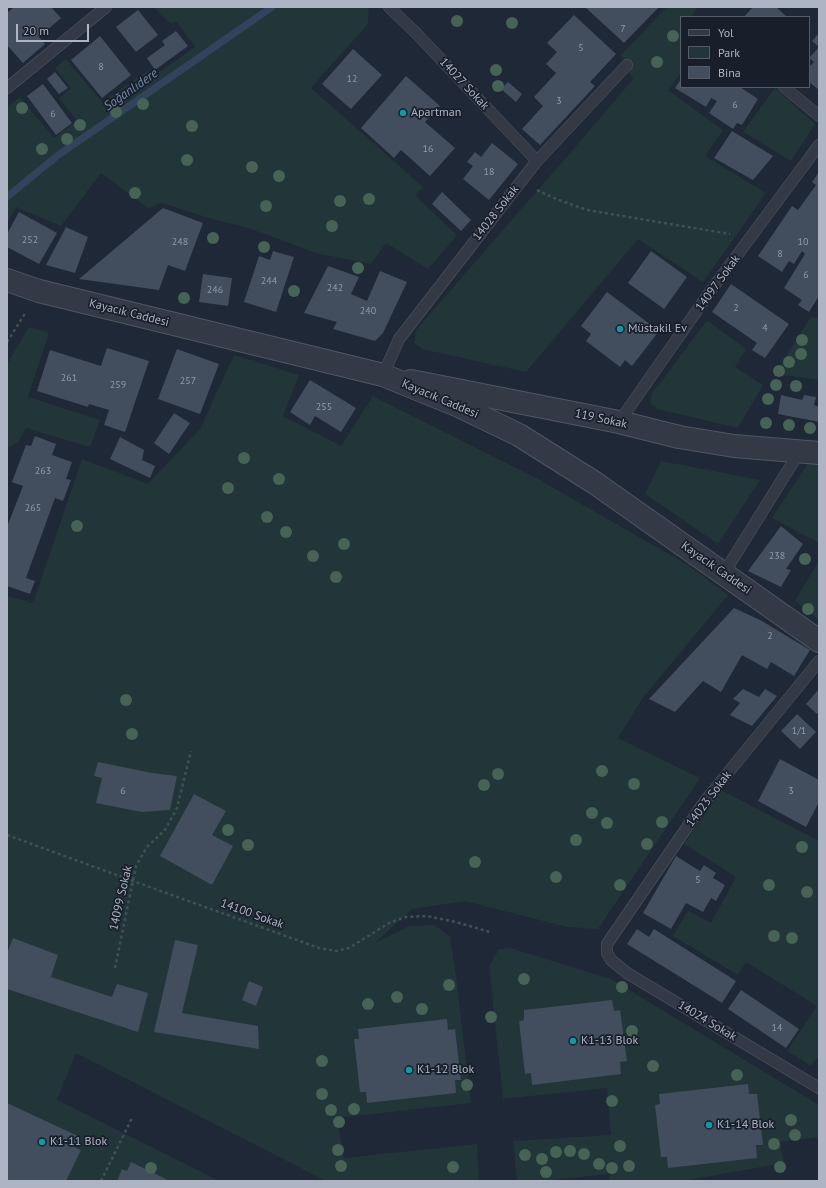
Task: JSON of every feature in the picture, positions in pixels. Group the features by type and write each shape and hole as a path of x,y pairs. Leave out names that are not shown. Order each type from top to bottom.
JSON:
{"street":[{"name":"Kayacık Caddesi","path":"7,280 39,291 384,375 459,406 519,435 595,483 819,640"},
{"name":"119 Sokak","path":"384,375 619,422 679,437 734,446 810,452"}],"lane":[{"path":"7,88 106,7"},
{"name":"14027 Sokak","path":"389,7 416,33 537,161"},
{"name":"14028 Sokak","path":"384,375 399,339 522,180 537,161 627,65"},
{"path":"785,88 819,116"},
{"name":"14097 Sokak","path":"619,422 712,289 819,145"},
{"path":"724,573 810,452"},
{"name":"14023 Sokak","path":"607,944 705,801 819,662"},
{"name":"14024 Sokak","path":"607,944 607,953 612,960 627,972 819,1088"}],"path":[{"path":"522,180 531,187 556,199 587,210 750,238"},
{"path":"7,342 39,291"},
{"name":"14099 Sokak","path":"115,968 136,866 147,846 165,830 177,808 191,750"},
{"name":"14100 Sokak","path":"7,835 133,882 319,948 336,951 349,948 389,923 406,917 427,916 456,922 490,932"},
{"path":"101,1181 132,1118"}],"green space":[{"path":"154,7 369,7 368,24 311,88 423,187 415,195 457,235 428,269 386,243 371,264 316,253 249,228 209,218 162,203 148,208 101,173 61,226 16,207 7,224 7,107 20,97 54,138 77,121 59,98 71,88 55,68 66,59 102,102 147,71 152,77 195,47 177,22 170,23"},
{"path":"667,7 697,7 692,16 680,16 680,74 668,90 723,130 705,156 766,193 703,282 638,239 526,372 422,349 414,343 416,330 633,79 621,55"},
{"path":"775,88 815,124 791,161 743,132"},
{"path":"811,317 819,318 819,380 774,375"},
{"path":"707,320 746,349 735,367 763,385 738,428 657,409 650,403 652,392"},
{"path":"29,327 49,333 28,397 100,420 90,447 26,428 18,442 7,448 7,364"},
{"path":"234,355 299,375 283,416 341,446 373,396 538,479 688,565 728,595 642,699 618,738 700,778 598,929 567,927 465,901 412,909 375,943 409,926 434,925 450,936 471,1103 337,1118 344,1158 477,1144 479,1181 326,1181 76,1053 57,1100 219,1181 7,1181 7,596 33,603 82,459 148,484 200,429"},
{"path":"810,460 819,462 819,543 772,518"},
{"path":"661,461 760,480 718,544 645,494"},
{"path":"819,561 819,620 795,601"},
{"path":"721,790 819,841 819,1055 811,1066 787,1051 817,1006 746,962 738,975 673,936 688,911 711,923 736,877 684,844"},
{"path":"510,948 611,979 819,1105 819,1137 780,1142 784,1163 683,1181 610,1181 609,1174 544,1181 517,1181 513,1141 611,1135 607,1088 503,1099 489,966 499,949"}],"building":[{"path":"14,7 51,7 61,18 39,37 45,44 23,63 7,45 7,13"},
{"path":"585,7 659,7 624,43"},
{"path":"753,7 776,7 786,16 745,16"},
{"path":"138,10 158,35 136,52 116,27"},
{"path":"574,15 616,54 590,82 595,86 540,145 522,129 543,106 534,97 556,73 546,64 557,52 547,43"},
{"path":"176,31 188,46 155,70 147,58 165,45 162,41"},
{"path":"819,33 819,47 812,41"},
{"path":"100,36 131,75 102,98 71,60"},
{"path":"819,47 819,90 810,83 810,66 814,62 810,57"},
{"path":"353,49 382,75 351,109 322,84"},
{"path":"55,72 68,88 59,94 47,79"},
{"name":"Apartman","path":"406,76 440,106 425,122 455,148 430,176 401,150 394,158 361,128"},
{"path":"680,80 680,88 742,88 758,99 742,125 737,123 733,129 709,113 717,101 711,98 706,107 675,88"},
{"path":"508,82 522,94 516,102 501,89"},
{"path":"43,84 72,123 56,135 27,96"},
{"path":"732,131 773,156 753,180 714,158"},
{"path":"492,143 518,164 489,200 463,179 473,166 467,162 475,152 481,157"},
{"path":"819,172 819,296 809,312 798,305 802,300 784,288 805,254 802,251 794,264 789,261 782,272 758,256 792,206 798,210 816,185 812,182"},
{"path":"442,192 471,220 461,231 432,204"},
{"path":"163,208 203,223 185,271 168,265 159,290 79,279"},
{"path":"19,212 57,233 39,264 7,247 7,234"},
{"path":"66,227 88,237 75,273 46,265"},
{"path":"273,251 294,257 276,312 244,302 259,256 270,260"},
{"path":"651,251 687,277 664,309 628,283"},
{"path":"328,266 359,277 351,294 367,301 380,271 407,282 383,333 375,341 333,329 337,322 304,313"},
{"path":"203,274 232,278 228,306 199,302"},
{"path":"731,284 789,324 765,358 752,350 757,343 712,312"},
{"name":"Müstakil Ev","path":"607,292 659,331 632,366 625,360 620,367 586,341 591,334 581,326"},
{"path":"107,348 149,361 125,432 104,425 109,410 89,404 88,407 37,391 50,350 101,366"},
{"path":"177,349 219,364 200,414 158,399"},
{"path":"310,380 356,408 341,432 315,416 310,425 290,412"},
{"path":"781,395 802,400 804,395 816,397 814,405 819,407 819,422 778,414"},
{"path":"174,413 190,423 169,454 154,443"},
{"path":"35,436 56,444 52,455 72,462 66,479 71,480 63,501 55,498 26,578 35,581 30,594 7,586 7,527 23,486 12,482 26,445 31,446"},
{"path":"120,437 144,450 142,460 155,466 150,478 110,459"},
{"path":"781,526 803,544 786,569 791,570 781,587 748,571"},
{"path":"734,608 762,621 810,650 794,676 771,662 767,669 742,655 721,692 703,681 675,712 649,699"},
{"path":"743,689 759,697 765,689 777,696 752,726 730,715 740,703 733,699"},
{"path":"819,689 819,712 817,714 806,704"},
{"path":"797,714 816,732 800,749 781,731"},
{"path":"780,759 819,780 819,802 806,827 758,801"},
{"path":"98,762 152,773 177,776 170,810 142,812 96,803 102,778 94,776"},
{"path":"194,794 226,811 212,835 233,846 212,885 160,856"},
{"path":"676,856 700,871 704,865 716,873 713,878 725,885 716,901 711,898 703,912 686,903 671,929 643,913"},
{"path":"637,929 649,937 654,929 736,981 722,1003 627,944"},
{"path":"13,938 58,955 51,977 112,997 117,984 148,993 138,1032 7,989 7,953"},
{"path":"175,940 198,945 182,1013 258,1026 259,1049 154,1032"},
{"path":"249,981 263,987 256,1006 242,1000"},
{"path":"741,990 799,1029 786,1048 728,1009"},
{"name":"K1-13 Blok","path":"612,1000 614,1011 620,1010 627,1061 620,1062 621,1074 532,1085 531,1073 525,1074 519,1021 524,1020 524,1010"},
{"name":"K1-12 Blok","path":"447,1019 448,1030 455,1029 461,1080 455,1080 456,1093 367,1103 366,1092 360,1092 354,1039 359,1039 358,1029"},
{"name":"K1-14 Blok","path":"748,1084 749,1094 757,1094 763,1145 756,1145 757,1158 668,1168 667,1157 661,1157 655,1105 660,1104 659,1094"},
{"name":"K1-11 Blok","path":"7,1103 80,1137 75,1147 81,1150 66,1181 7,1181"},
{"path":"131,1162 170,1181 117,1181 122,1169 127,1171"}],"waterway":[{"name":"Soğanlıdere","path":"7,197 57,156 272,7"}],"place":[{"name":"Apartman","path":"403,113"},
{"name":"Müstakil Ev","path":"620,329"},
{"name":"K1-13 Blok","path":"573,1041"},
{"name":"K1-12 Blok","path":"409,1070"},
{"name":"K1-14 Blok","path":"709,1125"},
{"name":"K1-11 Blok","path":"42,1142"}]}
